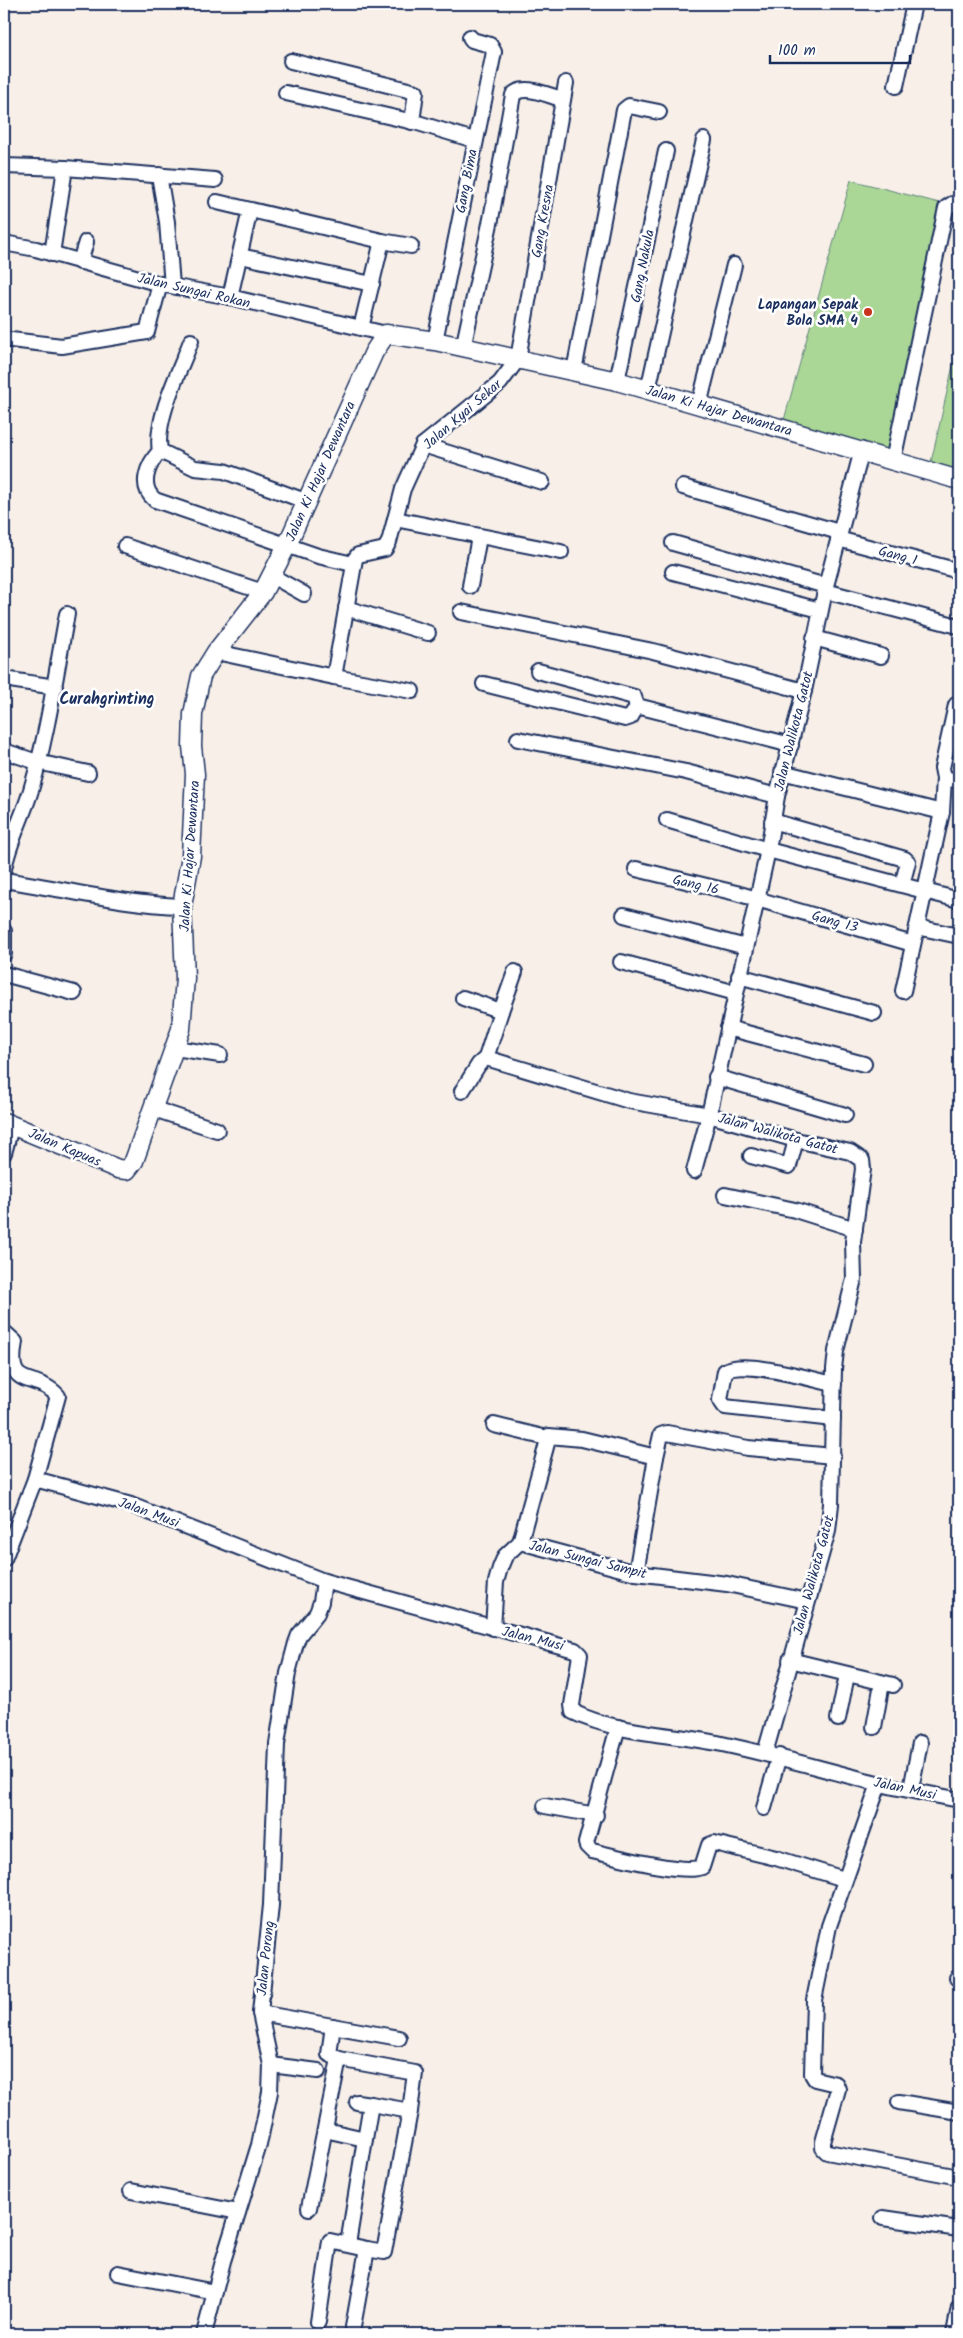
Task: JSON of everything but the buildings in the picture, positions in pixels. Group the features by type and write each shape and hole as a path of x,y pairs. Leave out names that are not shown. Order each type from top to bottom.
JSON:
{"main road":[{"name":"Jalan Ki Hajar Dewantara","path":"127,1170 134,1162 181,1029 186,978 182,906 193,837 194,707 201,676 216,652 264,592 374,352 386,334 436,341 617,381 862,450 959,480"},
{"name":"Jalan Kapuas","path":"8,1126 127,1170"}],"street":[{"path":"896,86 914,4"},
{"name":"Gang Bima","path":"436,341 474,140 494,52 490,44 472,40 470,37"},
{"path":"291,61 416,92 412,122"},
{"name":"Gang Kresna","path":"518,359 566,83"},
{"path":"463,348 491,220 513,96 516,92 524,90 562,99"},
{"path":"286,93 412,122 474,140"},
{"path":"569,370 584,308 607,188 625,108 630,106 659,112"},
{"path":"607,188 618,114"},
{"path":"648,390 704,140"},
{"name":"Gang Nakula","path":"617,381 666,151"},
{"path":"4,166 66,168 214,180"},
{"path":"52,254 66,168"},
{"path":"11,340 62,346 111,336 147,332 166,285 167,222 159,175"},
{"path":"217,202 382,241 411,246"},
{"path":"893,461 946,208 952,204 959,204"},
{"path":"230,297 250,210"},
{"path":"361,328 382,241"},
{"path":"80,262 86,242"},
{"name":"Jalan Sungai Rokan","path":"4,244 36,249 166,285 230,297 386,334"},
{"path":"240,256 372,284"},
{"path":"699,405 734,265"},
{"path":"160,451 158,443 162,418 191,342"},
{"name":"Jalan Kyai Sekar","path":"353,564 358,555 384,549 389,542 403,489 423,445 500,383 518,359"},
{"path":"423,445 542,482"},
{"name":"Jalan Walikota Gatot","path":"764,1808 790,1660 828,1531 831,1504 836,1351 854,1279 855,1228 863,1169 862,1160 850,1152 796,1140 708,1115 768,850 782,772 804,691 820,610 838,535 862,450"},
{"path":"160,451 195,468 224,471 305,501"},
{"path":"160,451 151,461 146,478 150,496 155,500 318,556 353,564 334,678"},
{"name":"Gang 1","path":"683,488 959,571"},
{"path":"396,519 561,552"},
{"path":"470,586 479,537"},
{"path":"674,543 958,626"},
{"path":"125,546 264,592"},
{"path":"674,572 820,610"},
{"path":"272,576 304,594"},
{"path":"346,608 428,632"},
{"path":"461,612 653,652 804,691"},
{"path":"4,863 15,827 30,791 55,687 66,614"},
{"path":"814,638 881,656"},
{"path":"216,652 334,678 412,691"},
{"path":"484,684 625,719 631,717 637,706 634,697 538,671"},
{"path":"4,679 55,687"},
{"path":"903,991 942,812 944,778 942,768 956,704 959,702"},
{"path":"637,706 790,745"},
{"path":"518,739 686,772 777,796"},
{"path":"4,751 37,762 88,773"},
{"path":"782,772 942,812"},
{"path":"944,778 959,781"},
{"path":"667,820 768,850 959,900"},
{"path":"772,821 905,859 908,862 902,885"},
{"name":"Gang 16","path":"636,870 756,899"},
{"path":"4,880 73,894 157,905 182,906"},
{"name":"Gang 13","path":"756,899 913,944"},
{"path":"624,915 746,948"},
{"path":"917,927 959,936"},
{"path":"4,931 4,954"},
{"path":"621,962 736,992"},
{"path":"462,1091 479,1064 486,1058 515,972"},
{"path":"4,974 74,993"},
{"path":"739,976 874,1013"},
{"path":"463,998 501,1010"},
{"path":"728,1028 864,1064"},
{"path":"175,1048 220,1055"},
{"path":"486,1058 630,1101 708,1115 694,1171"},
{"path":"716,1077 845,1116"},
{"path":"154,1108 217,1130"},
{"path":"5,1150 8,1126"},
{"path":"752,1156 789,1166 796,1140"},
{"path":"725,1195 795,1210 855,1228"},
{"path":"4,1332 15,1342 12,1365 17,1374 48,1388 58,1396 35,1479 4,1557"},
{"path":"833,1419 726,1407 720,1400 725,1371 730,1367 757,1368 834,1384"},
{"path":"494,1426 546,1438 582,1439 656,1457"},
{"path":"636,1573 661,1435 667,1433 748,1448 833,1456"},
{"path":"520,1542 535,1490 546,1438"},
{"name":"Jalan Musi","path":"35,1479 131,1505 324,1581 575,1650 580,1655 572,1705 573,1712 618,1727 772,1755 879,1784 959,1800"},
{"name":"Jalan Sungai Sampit","path":"493,1628 496,1582 500,1568 505,1556 520,1542 636,1573 727,1584 808,1601"},
{"name":"Jalan Porong","path":"204,2334 261,2136 270,2092 272,2065 260,2013 270,1906 274,1768 281,1716 296,1643 299,1635 317,1613 321,1602 324,1581"},
{"path":"790,1660 888,1684 874,1727"},
{"path":"838,1719 847,1675"},
{"path":"618,1727 596,1815 586,1843 592,1851 678,1868 698,1869 702,1867 708,1845 714,1843 776,1858 844,1879"},
{"path":"911,1789 920,1742"},
{"path":"879,1784 829,1926 813,2013 813,2077 836,2084 838,2089 823,2148 827,2152 959,2177"},
{"path":"545,1806 596,1815"},
{"path":"260,2013 399,2038"},
{"path":"318,2322 330,2241 384,2252 410,2111 414,2071 339,2059 329,2054 333,2026"},
{"path":"309,2208 339,2059"},
{"path":"272,2065 318,2071"},
{"path":"357,2102 410,2111"},
{"path":"899,2102 959,2112"},
{"path":"348,2244 371,2104"},
{"path":"325,2130 365,2139"},
{"path":"131,2191 238,2212"},
{"path":"882,2218 959,2229"},
{"path":"353,2327 367,2249"},
{"path":"118,2273 215,2292"},
{"path":"954,2334 959,2307"}],"green space":[{"name":"Lapangan Sepak Bola SMA 4","path":"851,180 943,204 893,454 784,420"},
{"path":"959,339 959,479 929,471"}],"place":[{"name":"Lapangan Sepak Bola SMA 4","path":"868,312"}],"district":[{"name":"Curahgrinting","path":"107,698"}]}
